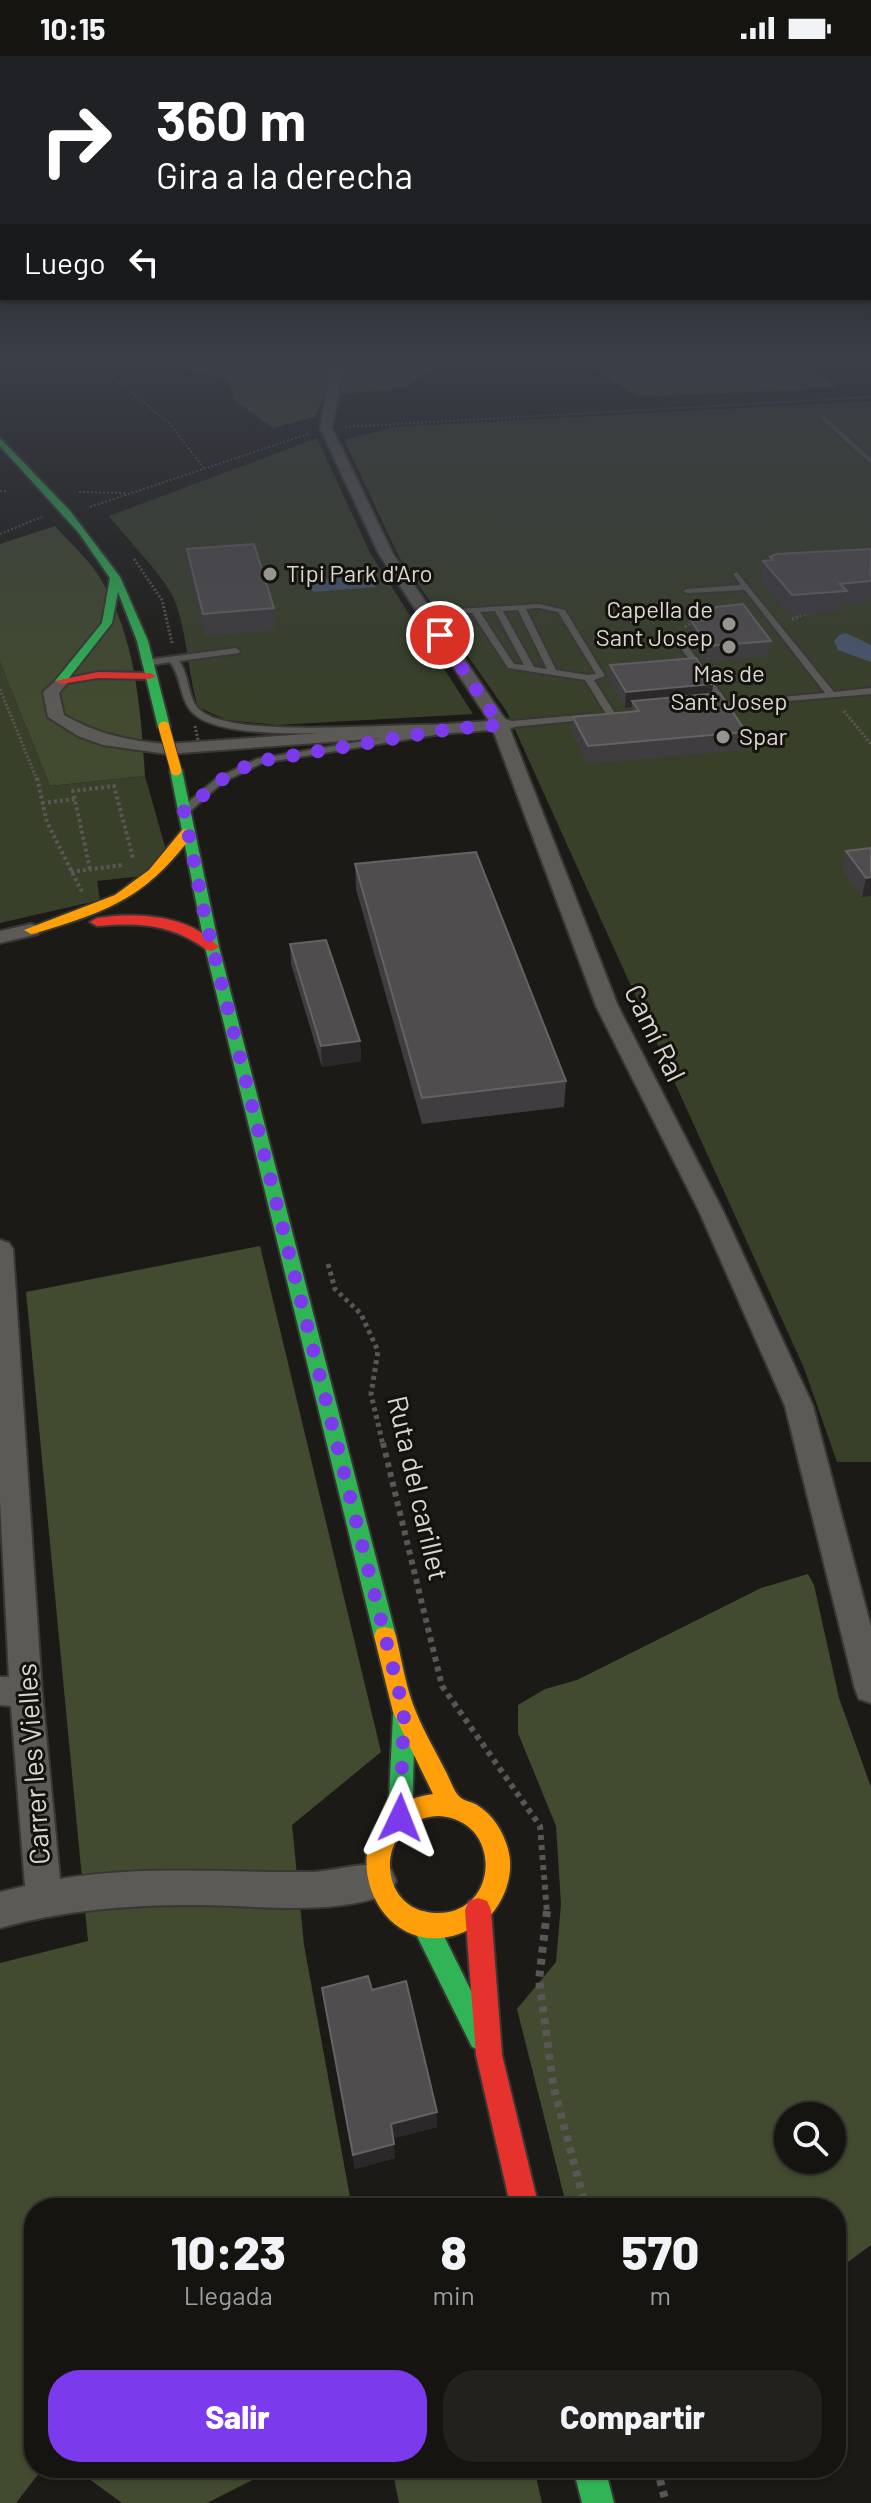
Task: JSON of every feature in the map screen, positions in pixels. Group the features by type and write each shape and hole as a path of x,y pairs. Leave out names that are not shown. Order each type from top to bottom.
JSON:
{"street":[{"path":"32,476 115,577 148,670 184,811 192,896 212,947 404,1712 452,1807"},
{"name":"Camí Ral","path":"349,476 386,554 506,725 607,1006 711,1211 799,1406 871,1689"},
{"path":"115,577 107,623 51,692 56,717 88,737 120,746 167,749 506,725"},
{"path":"61,681 148,670"},
{"path":"133,896 168,864 187,833"},
{"path":"0,937 31,930 133,896 158,895"},
{"path":"31,930 159,916 189,908 192,896"},
{"path":"159,916 190,927 212,947"},
{"name":"Carrer les Vielles","path":"0,1249 13,1692 44,1896"},
{"path":"400,1818 404,1712"},
{"path":"425,1807 452,1807 477,1820 497,1850 495,1888 478,1910 448,1924 424,1923 395,1908 378,1881 376,1857 379,1846 400,1818 425,1807"},
{"path":"0,1910 44,1896 231,1887 314,1889 378,1881"},
{"path":"478,1910 489,2055 523,2198"},
{"path":"424,1923 489,2055"},
{"path":"592,2478 598,2503"}],"lane":[{"path":"737,574 832,695"},
{"path":"687,591 748,589"},
{"path":"425,613 521,607 561,610 601,676 568,677 552,670 511,666 476,612"},
{"path":"521,607 552,670"},
{"path":"499,610 530,668"},
{"path":"680,641 725,705"},
{"path":"148,670 173,660 236,651"},
{"path":"173,660 181,667 188,702 198,713 217,723 247,728 404,724 451,729"},
{"path":"506,725 616,715 588,678"},
{"path":"696,707 871,691"},
{"path":"184,811 230,773 260,761 451,729"}],"path":[{"path":"90,514 90,507 180,476"},
{"path":"0,491 6,491"},
{"path":"46,492 131,493"},
{"path":"0,534 61,509"},
{"path":"132,557 162,600 173,660"},
{"path":"680,641 686,623 748,589"},
{"path":"796,619 818,609"},
{"path":"0,689 40,786 47,822 83,893"},
{"path":"832,695 871,744"},
{"path":"71,872 134,863 114,786 73,791 90,869"},
{"path":"42,803 75,799"},
{"name":"Ruta del carillet","path":"327,1259 335,1289 361,1314 378,1351 371,1394 442,1686 540,1826 548,1900 539,1980 554,2089 583,2198"},
{"path":"660,2478 666,2503"}],"green space":[{"name":"Tipi Park d'Aro","path":"215,476 335,476 370,553 473,714 277,725 226,720 198,707 174,599 154,569 109,516"},
{"path":"361,476 871,476 871,1462 837,1462 804,1368 507,712 399,557"},
{"path":"55,526 98,575 123,628 139,702 145,776 50,786 0,662 0,544"},
{"path":"0,662 50,786 145,776 166,850 143,876 97,881 100,900 0,923"},
{"path":"260,1246 381,1752 292,1825 304,1945 350,2198 24,2198 24,2478 35,2478 16,2503 0,2503 0,1963 88,1941 26,1292"},
{"path":"808,1574 814,1585 839,1698 871,1787 871,2245 846,2264 846,2198 564,2198 517,2009 556,1962 561,1904 556,1826 518,1733 518,1705 545,1689 577,1680 761,1588"},
{"path":"88,2478 256,2478 207,2503 122,2503"},
{"path":"394,2478 536,2478 542,2503 399,2503"}],"water":[{"path":"370,575 376,587 313,592 308,580"},
{"path":"846,633 871,645 871,662 838,650 834,641"}],"building":[{"path":"254,544 274,608 203,614 187,549"},
{"path":"871,549 871,581 840,584 847,591 792,595 763,561 773,560 770,557 776,554"},
{"path":"743,604 771,641 709,646 691,621 708,620 716,607"},
{"path":"696,658 713,684 626,692 610,665"},
{"path":"720,693 746,732 588,746 573,717 639,711 632,701"},
{"path":"871,848 871,877 866,878 846,851"},
{"path":"476,852 566,1081 422,1098 355,864"},
{"path":"326,940 360,1041 321,1046 290,944"},
{"path":"368,1976 372,1990 406,1981 437,2112 391,2124 394,2144 353,2155 322,1988"}],"traffic: fast":[{"path":"33,476 98,551 123,592 137,624 164,727"},
{"path":"61,681 107,623 115,577"},
{"path":"176,770 212,947 385,1636"},
{"path":"400,1818 404,1715"},
{"path":"424,1923 481,2038"},
{"path":"592,2478 598,2503"}],"traffic: slow":[{"path":"164,727 176,770"},
{"path":"31,930 80,915 120,898 153,873 187,833"},
{"path":"385,1636 404,1712 452,1807"},
{"path":"438,1805 461,1809 481,1822 494,1842 498,1865 494,1888 481,1908 461,1921 438,1925 415,1921 395,1908 382,1888 378,1865 382,1842 395,1822 415,1809 438,1805"}],"traffic: jam":[{"path":"61,681 98,675 150,676"},
{"path":"97,922 158,921 185,930 212,947"},
{"path":"478,1910 489,2055 523,2198"}],"place":[{"name":"Tipi Park d'Aro","path":"270,574"},
{"name":"Capella de Sant Josep","path":"729,624"},
{"name":"Mas de Sant Josep","path":"729,647"},
{"name":"Spar","path":"723,737"}],"route":[{"path":"400,1818 404,1712 200,898 184,811 230,773 260,761 411,739 451,729 500,725 440,635"}]}
